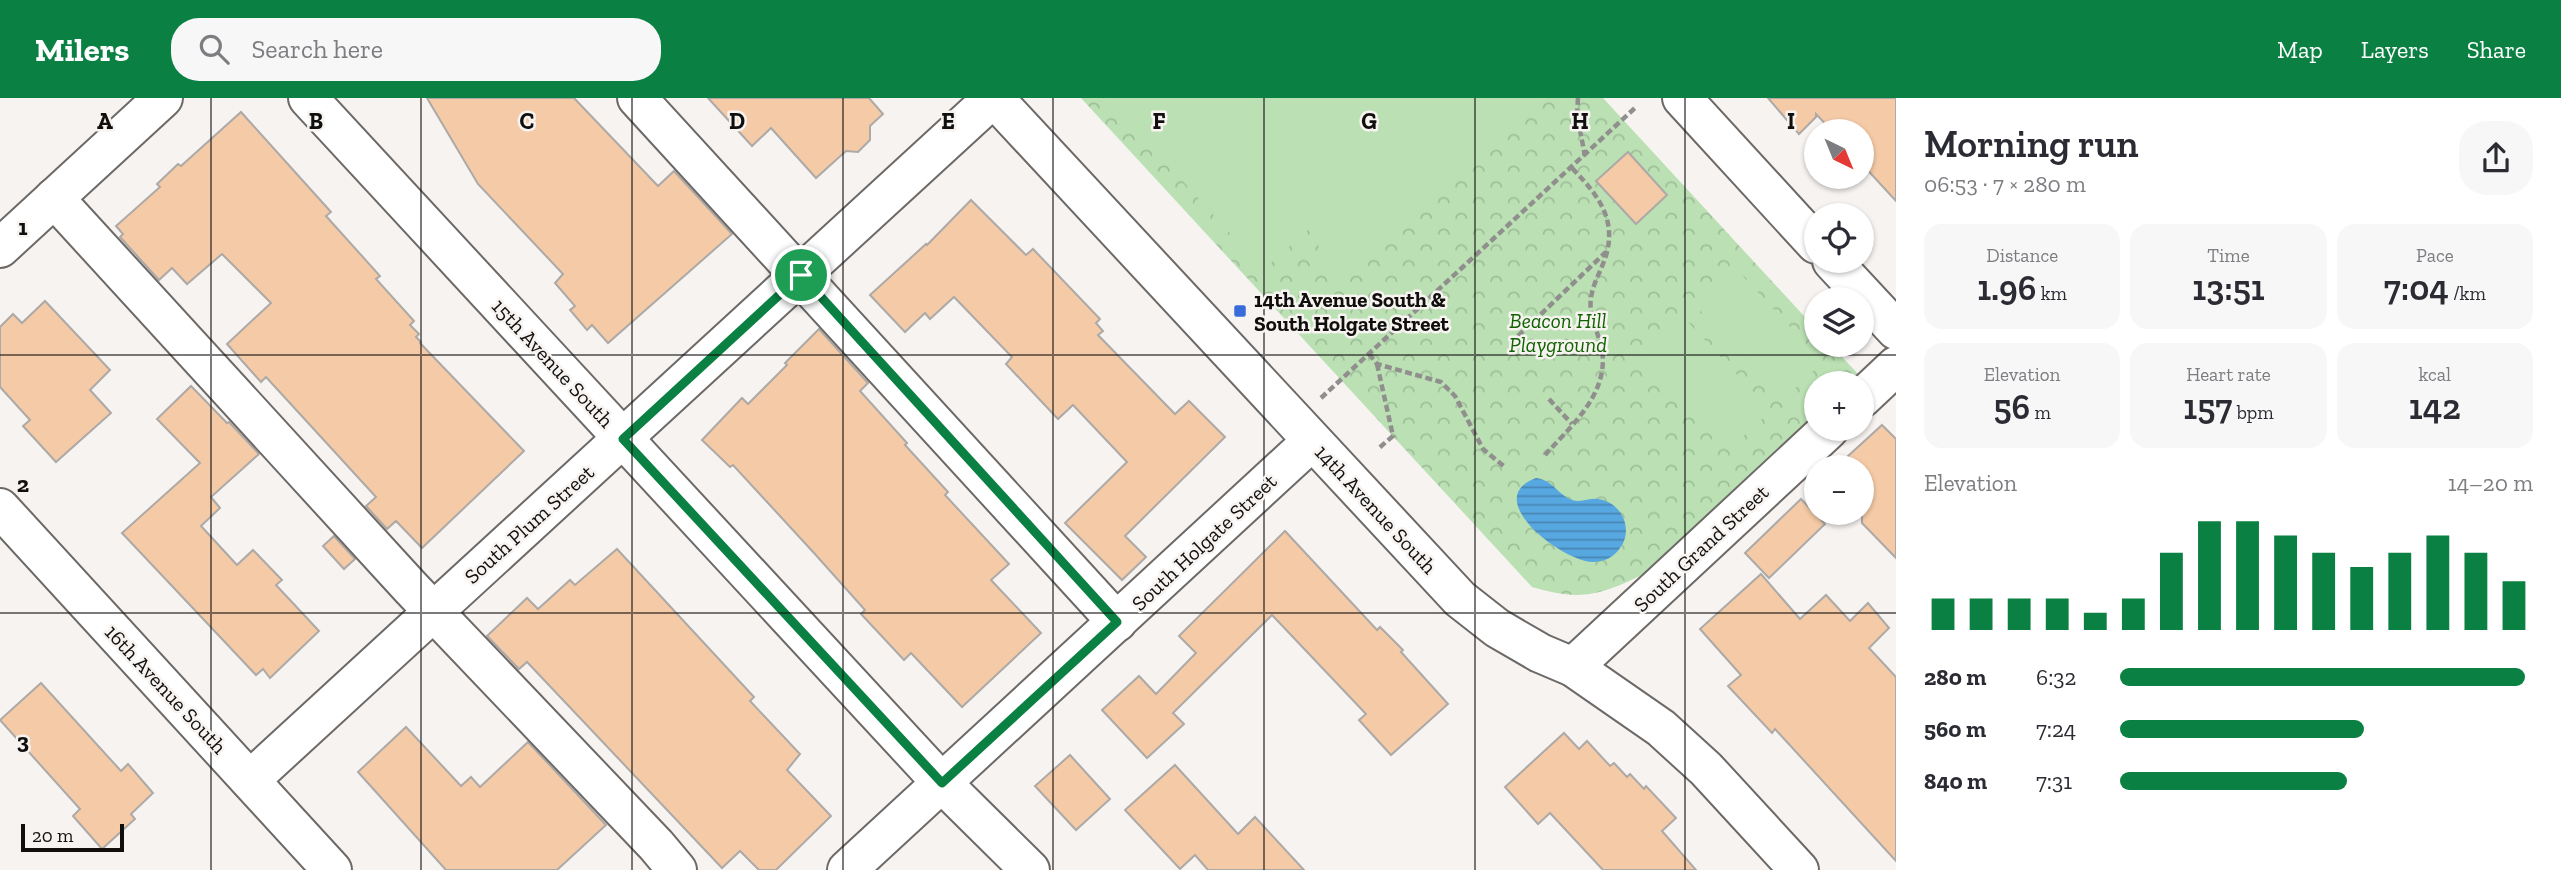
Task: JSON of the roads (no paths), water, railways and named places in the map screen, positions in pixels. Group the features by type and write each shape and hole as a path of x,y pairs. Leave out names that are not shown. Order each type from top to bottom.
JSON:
{"street":[{"path":"0,248 163,98"},
{"name":"15th Avenue South","path":"308,98 942,783 1030,870"},
{"path":"637,98 1117,622"},
{"name":"South Plum Street","path":"250,780 993,98"},
{"name":"14th Avenue South","path":"993,98 1460,599 1497,628 1540,653 1573,667 1661,728 1706,769 1799,870"},
{"path":"1684,99 1804,231"},
{"path":"54,198 433,611 677,870"},
{"path":"1843,273 1896,330"},
{"path":"1874,387 1896,366"},
{"name":"South Holgate Street","path":"847,870 1312,441"},
{"name":"South Grand Street","path":"1573,667 1816,441"},
{"name":"16th Avenue South","path":"0,508 332,870"}],"water":[{"path":"1536,478 1547,481 1572,500 1598,499 1614,505 1626,525 1624,541 1618,551 1601,561 1579,559 1546,540 1531,527 1521,513 1517,499 1521,487"}],"place":[{"name":"14th Avenue South & South Holgate Street","path":"1240,311"}],"park label":[{"name":"Beacon Hill Playground","path":"1558,332"}]}
